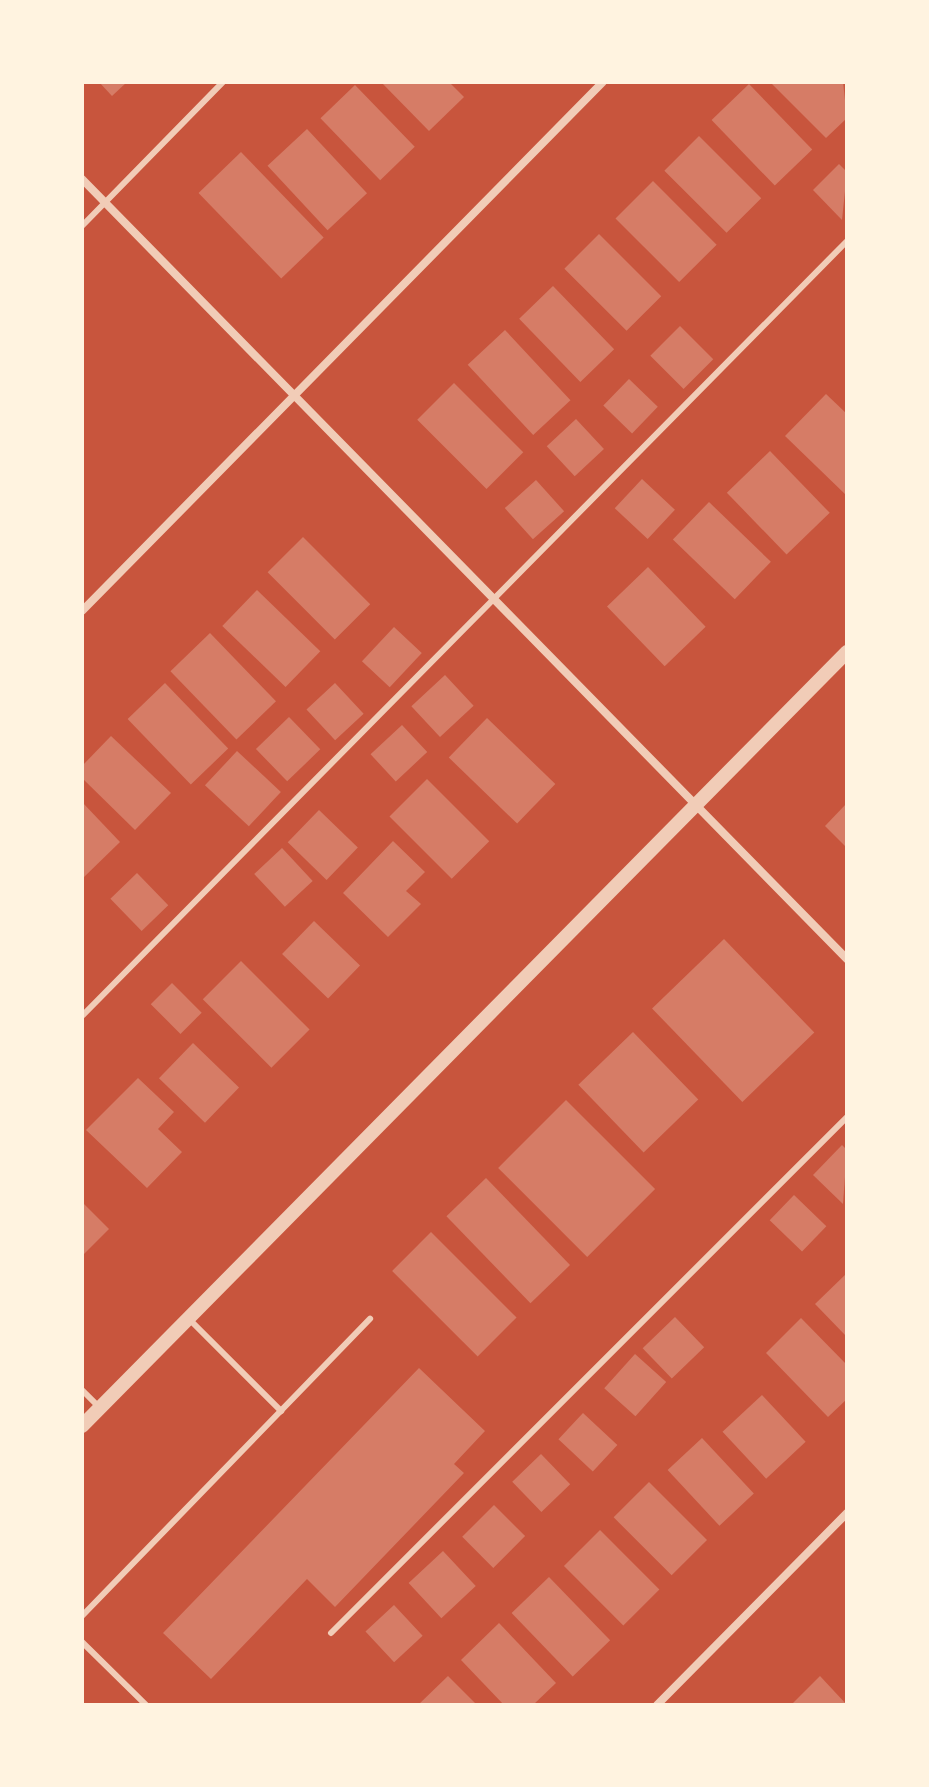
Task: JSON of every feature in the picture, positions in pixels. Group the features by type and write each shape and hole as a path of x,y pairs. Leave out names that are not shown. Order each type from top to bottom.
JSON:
{"street":[{"path":"82,611 603,82"},
{"path":"82,179 847,959"},
{"path":"82,1426 847,652"},
{"path":"657,1705 847,1513"}],"lane":[{"path":"82,226 223,82"},
{"path":"82,1016 847,241"},
{"path":"331,1633 847,1117"},
{"path":"189,1318 281,1411"},
{"path":"82,1616 370,1319"},
{"path":"82,1390 100,1408"},
{"path":"82,1642 146,1705"}],"building":[{"path":"99,82 127,82 112,96"},
{"path":"381,82 449,82 464,97 429,131"},
{"path":"770,82 843,82 847,118 826,138"},
{"path":"749,84 812,149 775,186 712,120"},
{"path":"355,85 415,147 380,180 320,118"},
{"path":"307,129 367,193 328,230 268,166"},
{"path":"699,136 761,198 727,233 664,171"},
{"path":"241,152 324,238 281,279 199,193"},
{"path":"839,164 847,172 842,220 813,190"},
{"path":"653,181 717,245 679,282 616,218"},
{"path":"599,234 661,296 627,331 564,269"},
{"path":"553,286 614,349 580,382 519,319"},
{"path":"680,326 713,359 684,389 650,356"},
{"path":"505,330 570,400 533,435 468,365"},
{"path":"629,379 658,407 632,433 603,406"},
{"path":"454,383 523,452 487,489 417,420"},
{"path":"826,394 847,414 847,496 785,436"},
{"path":"576,419 604,449 575,476 547,446"},
{"path":"770,451 830,513 787,555 727,493"},
{"path":"642,479 675,510 648,539 615,508"},
{"path":"536,480 564,511 533,539 505,508"},
{"path":"709,502 771,562 735,599 673,539"},
{"path":"303,537 370,604 335,640 268,572"},
{"path":"648,567 706,627 665,666 607,607"},
{"path":"257,590 320,651 286,687 222,626"},
{"path":"394,627 422,653 390,687 362,661"},
{"path":"210,633 276,701 236,740 170,671"},
{"path":"445,675 474,706 440,737 411,706"},
{"path":"165,683 228,748 191,785 128,719"},
{"path":"335,683 364,714 335,740 306,710"},
{"path":"289,717 320,749 287,781 256,749"},
{"path":"487,718 555,784 517,824 449,758"},
{"path":"402,725 427,752 396,781 371,754"},
{"path":"111,736 171,793 135,830 82,778 82,766"},
{"path":"237,751 281,792 249,826 205,785"},
{"path":"427,779 489,841 452,879 390,816"},
{"path":"82,802 120,842 82,879"},
{"path":"847,803 847,848 825,826"},
{"path":"319,810 358,848 327,880 288,842"},
{"path":"393,841 425,872 406,891 421,904 388,937 343,893"},
{"path":"282,848 313,881 285,907 254,874"},
{"path":"137,873 168,905 142,931 110,899"},
{"path":"314,921 360,965 328,999 282,954"},
{"path":"724,939 814,1033 742,1102 652,1008"},
{"path":"241,961 310,1030 271,1068 203,999"},
{"path":"172,983 202,1013 180,1034 151,1004"},
{"path":"633,1032 698,1100 644,1152 578,1085"},
{"path":"193,1043 239,1087 205,1123 159,1078"},
{"path":"138,1078 174,1112 158,1129 182,1152 147,1188 86,1130"},
{"path":"566,1100 655,1189 587,1257 498,1168"},
{"path":"842,1145 847,1150 843,1204 813,1175"},
{"path":"486,1178 570,1265 530,1303 446,1216"},
{"path":"794,1195 826,1226 802,1251 770,1220"},
{"path":"82,1202 109,1229 82,1256"},
{"path":"431,1232 517,1318 478,1356 392,1271"},
{"path":"847,1273 847,1337 815,1304"},
{"path":"675,1317 704,1347 672,1378 643,1348"},
{"path":"801,1318 847,1365 847,1399 828,1417 766,1353"},
{"path":"635,1354 666,1382 635,1416 604,1388"},
{"path":"419,1368 485,1431 454,1464 464,1473 335,1607 307,1579 211,1679 163,1633"},
{"path":"762,1395 806,1442 766,1479 723,1432"},
{"path":"583,1413 617,1445 593,1471 558,1439"},
{"path":"702,1438 754,1494 719,1526 668,1470"},
{"path":"541,1454 570,1484 541,1512 512,1482"},
{"path":"649,1482 707,1540 672,1575 614,1517"},
{"path":"494,1505 525,1536 493,1568 462,1537"},
{"path":"600,1530 659,1589 623,1625 564,1566"},
{"path":"443,1551 476,1586 441,1618 409,1583"},
{"path":"549,1577 610,1640 573,1676 512,1613"},
{"path":"394,1605 423,1636 394,1662 365,1632"},
{"path":"499,1623 556,1683 533,1705 504,1705 461,1660"},
{"path":"448,1676 477,1705 418,1705"},
{"path":"820,1676 847,1705 791,1705"}]}
